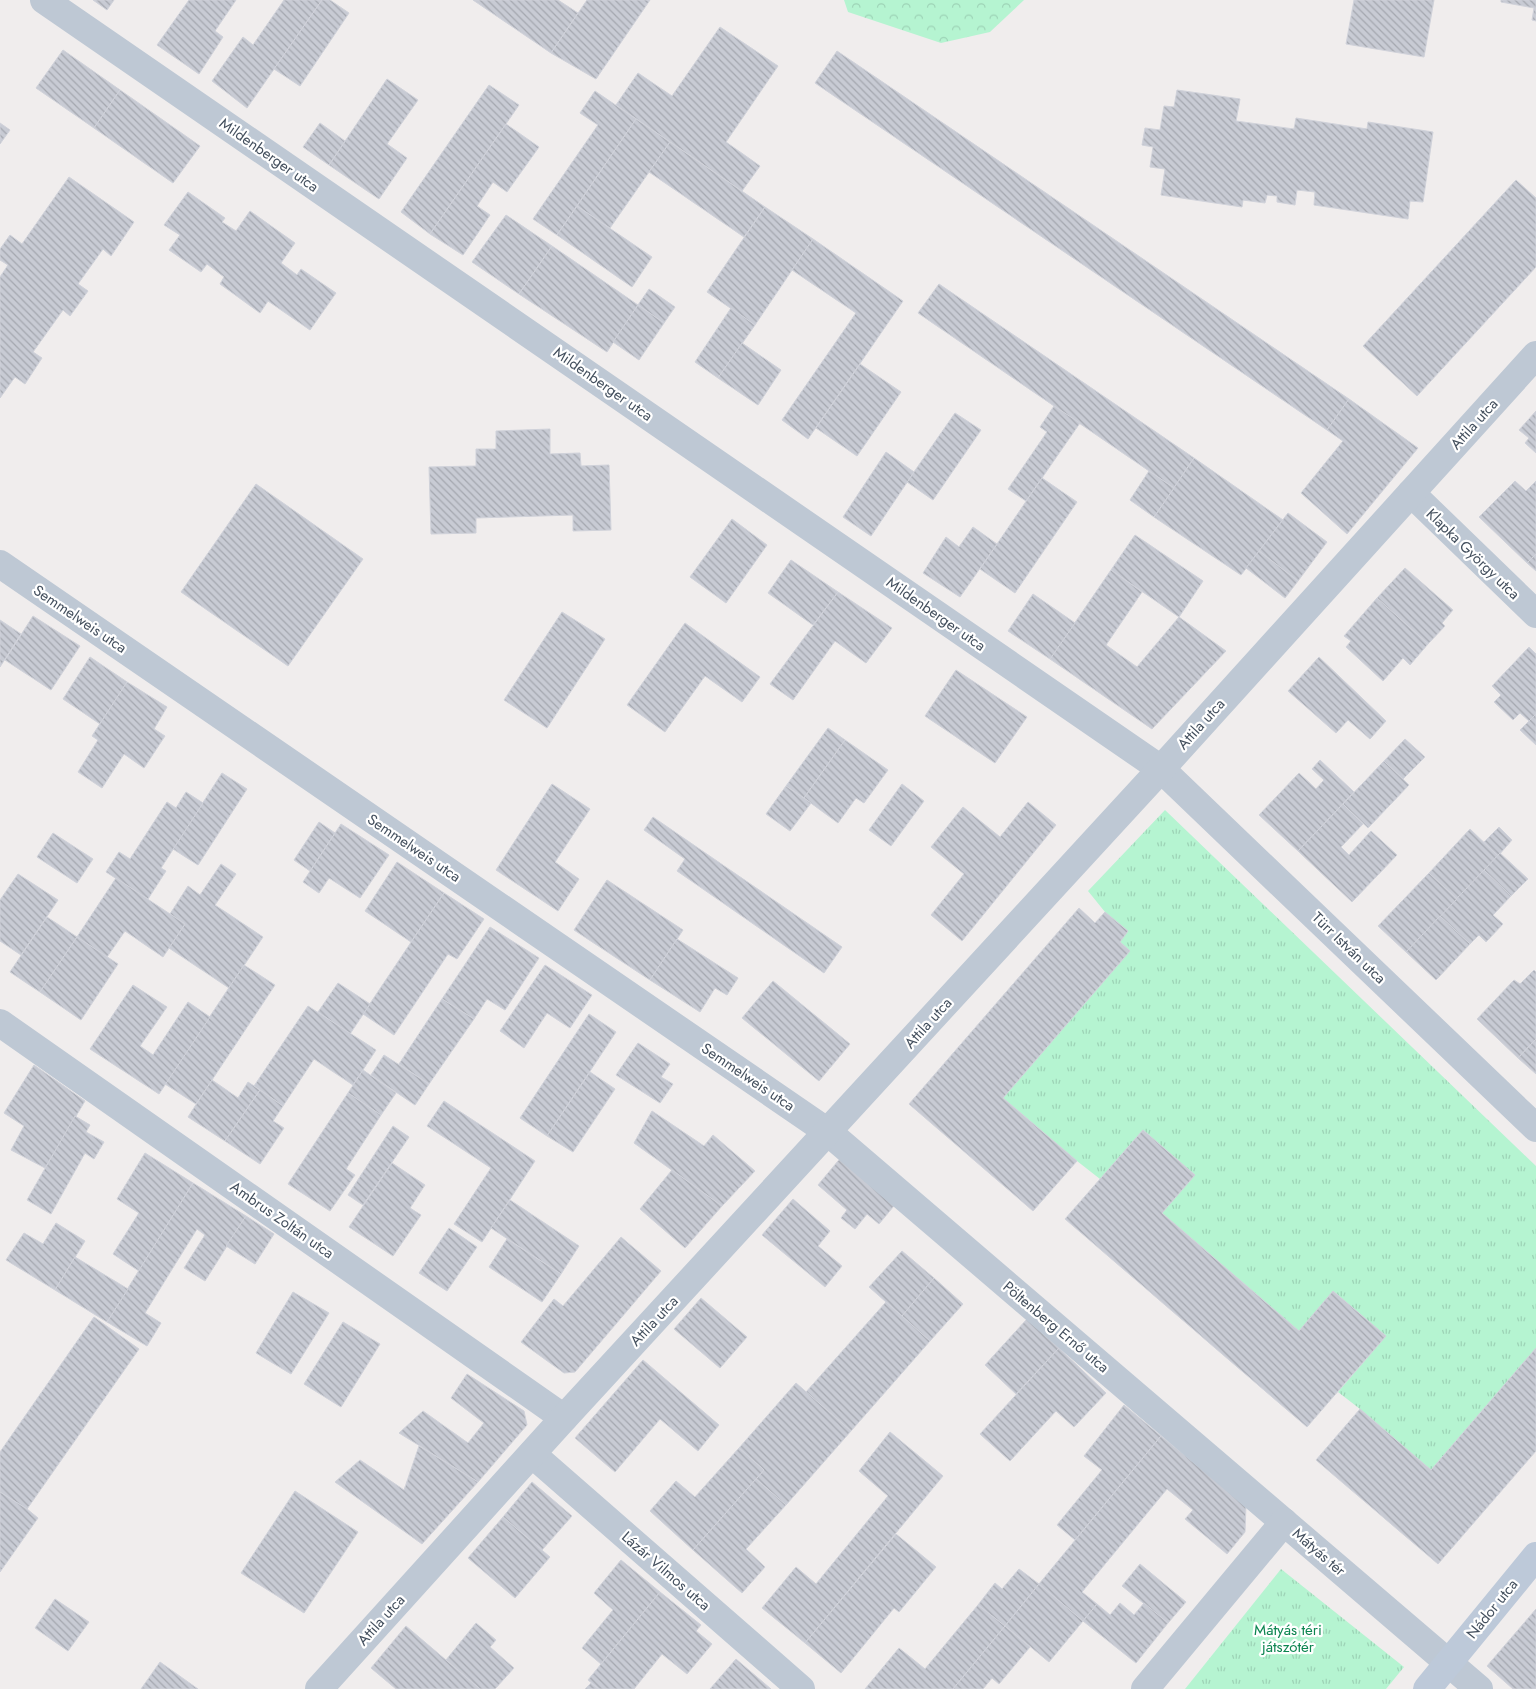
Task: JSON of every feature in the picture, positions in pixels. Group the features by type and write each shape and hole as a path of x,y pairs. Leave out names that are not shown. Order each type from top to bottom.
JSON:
{"street":[{"name":"Mildenberger utca","path":"44,0 1161,769"},
{"name":"Attila utca","path":"319,1689 564,1418 1161,769 1536,355"},
{"name":"Klapka György utca","path":"1411,493 1536,614"},
{"name":"Semmelweis utca","path":"0,564 828,1132"},
{"name":"Türr István utca","path":"1161,769 1536,1128"},
{"name":"Ambrus Zoltán utca","path":"0,1023 564,1418"},
{"name":"Pöltenberg Ernő utca","path":"828,1132 1284,1522"},
{"name":"Lázár Vilmos utca","path":"532,1454 802,1689"},
{"name":"Mátyás tér","path":"1145,1689 1284,1522 1448,1663"},
{"name":"Nádor utca","path":"1448,1663 1536,1556"},
{"path":"1427,1689 1448,1663 1479,1689"}],"green space":[{"path":"844,0 1024,0 990,32 941,43 848,12"},
{"path":"1165,810 1536,1166 1536,1348 1431,1470 1338,1392 1386,1336 1333,1291 1299,1331 1162,1213 1195,1175 1143,1130 1100,1179 1003,1098 1130,951 1120,942 1128,931 1105,912 1088,891"},
{"name":"Mátyás téri játszótér","path":"1281,1569 1404,1667 1386,1689 1185,1689"}],"building":[{"path":"93,0 114,0 107,10"},
{"path":"189,0 236,0 215,31 223,37 199,74 157,45"},
{"path":"284,0 322,0 247,108 212,81 243,37 253,45"},
{"path":"322,0 330,0 349,13 300,86 274,69"},
{"path":"473,0 558,0 578,13 551,53"},
{"path":"587,0 650,0 596,79 551,53"},
{"path":"1354,0 1434,0 1424,57 1346,44"},
{"path":"1501,0 1536,0 1536,21 1532,20 1534,8 1501,2"},
{"path":"720,27 778,66 726,142 760,166 742,191 616,105 638,73 672,96"},
{"path":"63,50 120,90 94,128 36,88"},
{"path":"837,51 1349,399 1327,430 815,83"},
{"path":"387,79 418,100 387,144 407,158 379,199 329,165"},
{"path":"489,85 519,105 430,234 401,212"},
{"path":"120,90 200,146 173,183 94,128"},
{"path":"1177,90 1240,99 1236,121 1294,129 1296,118 1367,129 1368,122 1433,132 1423,202 1410,201 1408,219 1314,205 1315,192 1297,190 1295,205 1277,202 1277,196 1267,195 1265,203 1243,200 1242,207 1161,195 1165,169 1150,167 1153,147 1142,145 1145,128 1160,130 1164,106 1174,107"},
{"path":"595,91 636,119 557,235 533,219 598,125 580,113"},
{"path":"636,119 670,142 610,228 577,206"},
{"path":"0,123 10,130 0,144"},
{"path":"320,123 345,141 329,165 303,147"},
{"path":"506,124 539,147 507,192 493,182 477,206 490,215 463,255 430,234"},
{"path":"670,142 765,207 744,237 649,172"},
{"path":"69,177 134,222 111,256 103,249 78,284 88,291 70,316 63,310 33,352 42,358 25,384 15,377 0,398 0,277 8,265 0,260 0,249 10,235 22,244"},
{"path":"1516,180 1536,198 1536,267 1417,396 1363,346"},
{"path":"188,192 225,218 222,222 236,231 250,211 295,243 281,263 297,275 301,269 336,293 310,330 268,301 260,313 220,284 224,277 207,264 201,272 169,250 180,235 164,225"},
{"path":"577,206 652,257 632,287 557,235"},
{"path":"765,207 813,239 755,325 707,292"},
{"path":"506,215 552,246 519,294 472,262"},
{"path":"813,239 903,301 808,439 782,420 856,313 792,270"},
{"path":"552,246 638,305 607,352 519,294"},
{"path":"939,284 1194,458 1174,488 918,313"},
{"path":"649,289 675,307 664,323 638,305"},
{"path":"638,305 664,323 639,360 613,342"},
{"path":"731,308 755,325 718,378 695,362"},
{"path":"742,343 781,370 758,405 718,378"},
{"path":"860,364 901,392 857,456 816,428"},
{"path":"1349,399 1418,448 1347,534 1301,493 1343,441 1327,430"},
{"path":"1054,406 1080,423 1026,501 1008,489 1047,432 1040,427"},
{"path":"1536,411 1536,453 1525,443 1529,438 1519,430"},
{"path":"955,413 981,430 933,500 907,482"},
{"path":"550,429 550,454 580,453 581,466 609,465 611,530 573,531 573,515 476,518 476,533 431,534 429,467 476,466 476,449 496,449 496,431"},
{"path":"886,452 914,472 871,536 843,517"},
{"path":"1194,458 1283,520 1241,575 1154,517"},
{"path":"1149,471 1174,488 1154,517 1130,500"},
{"path":"1042,478 1077,502 1015,593 980,569"},
{"path":"1515,481 1526,491 1536,481 1536,554 1527,563 1479,517"},
{"path":"256,484 363,559 288,666 181,592"},
{"path":"1288,513 1327,542 1298,581 1259,551"},
{"path":"732,519 767,545 726,603 690,577"},
{"path":"973,527 997,544 960,597 923,573 946,537 959,547"},
{"path":"1135,535 1203,581 1179,617 1111,570"},
{"path":"1259,551 1298,581 1285,598 1246,568"},
{"path":"1536,554 1536,571 1527,563"},
{"path":"791,560 838,592 813,625 768,593"},
{"path":"1405,568 1453,610 1442,623 1445,626 1428,644 1377,598"},
{"path":"1111,570 1142,592 1106,645 1137,667 1179,617 1226,651 1152,729 1050,659"},
{"path":"838,592 892,628 866,663 835,641 793,700 770,684"},
{"path":"1033,594 1075,623 1050,659 1008,631"},
{"path":"1377,598 1428,644 1410,665 1403,658 1383,681 1346,647 1351,641 1344,636"},
{"path":"562,612 605,639 547,728 504,700"},
{"path":"33,616 80,646 51,690 5,660"},
{"path":"0,620 21,634 0,667"},
{"path":"685,623 760,677 742,702 705,676 665,732 627,705"},
{"path":"1529,647 1536,654 1536,714 1529,721 1520,713 1513,720 1494,702 1501,695 1492,686"},
{"path":"90,657 127,682 100,724 63,699"},
{"path":"1319,657 1386,721 1370,739 1348,720 1336,733 1288,691"},
{"path":"956,670 1027,717 995,763 925,716"},
{"path":"127,682 167,707 154,729 165,736 144,768 124,754 102,788 78,772 98,740 92,736"},
{"path":"1536,714 1536,745 1520,730"},
{"path":"828,728 845,740 804,798 786,786"},
{"path":"1405,739 1425,757 1403,779 1384,761"},
{"path":"845,740 888,770 864,803 856,798 838,823 804,798"},
{"path":"1320,760 1354,792 1298,851 1259,815 1299,773 1316,789 1324,780 1312,769"},
{"path":"1384,761 1409,785 1368,828 1343,804"},
{"path":"222,773 247,789 198,865 173,849"},
{"path":"552,784 590,809 555,862 579,879 558,911 496,870"},
{"path":"902,784 924,801 891,846 869,830"},
{"path":"786,786 811,803 790,831 766,814"},
{"path":"186,792 203,803 161,868 166,871 148,899 106,872 119,852 130,859 167,802 176,808"},
{"path":"1028,802 1056,825 962,941 931,915 964,874 931,847 963,807 1000,837"},
{"path":"1343,804 1363,824 1341,847 1349,855 1371,831 1397,855 1352,902 1298,851"},
{"path":"653,817 842,947 824,973 677,871 685,859 644,830"},
{"path":"319,822 335,833 310,871 294,860"},
{"path":"341,824 389,855 360,898 329,878 319,893 303,882"},
{"path":"1499,827 1512,840 1498,856 1484,842"},
{"path":"1470,829 1498,856 1457,899 1429,873"},
{"path":"53,833 93,859 77,883 37,857"},
{"path":"1500,853 1528,879 1511,896 1484,870"},
{"path":"397,862 444,893 411,942 365,911"},
{"path":"221,864 236,874 215,905 263,937 229,988 169,948 185,924 170,914 188,886 200,895"},
{"path":"1484,870 1511,896 1493,915 1503,924 1486,942 1479,935 1470,944 1440,916"},
{"path":"1429,873 1457,899 1406,952 1378,926"},
{"path":"18,874 58,900 21,955 0,941 0,900"},
{"path":"116,878 185,924 163,957 125,931 107,957 77,937"},
{"path":"607,880 683,930 650,980 574,930"},
{"path":"444,893 484,919 457,959 448,954 394,1035 363,1014"},
{"path":"1079,908 1095,923 1105,912 1128,931 1120,942 1130,951 1003,1098 1077,1161 1033,1211 909,1104"},
{"path":"1440,916 1470,944 1436,980 1406,952"},
{"path":"47,917 77,937 40,992 10,972"},
{"path":"490,927 539,958 505,1010 487,999 474,1019 442,999"},
{"path":"77,937 118,964 81,1020 40,992"},
{"path":"677,939 738,978 727,995 715,988 700,1012 650,980"},
{"path":"244,965 275,985 196,1104 165,1084"},
{"path":"545,965 592,995 570,1028 547,1013 524,1048 500,1031"},
{"path":"1534,970 1536,972 1536,1039 1518,1058 1477,1019 1514,980 1520,984"},
{"path":"773,981 850,1044 819,1081 742,1018"},
{"path":"338,983 370,1004 350,1034 318,1012"},
{"path":"133,985 167,1007 140,1046 153,1055 188,1002 210,1017 159,1094 90,1049"},
{"path":"442,999 474,1019 429,1084 399,1064"},
{"path":"308,1006 376,1050 353,1085 314,1059 283,1106 254,1086"},
{"path":"589,1014 616,1032 547,1136 520,1118"},
{"path":"1536,1039 1536,1074 1518,1058"},
{"path":"638,1043 670,1064 661,1077 673,1084 660,1103 616,1075"},
{"path":"384,1055 429,1084 415,1105 371,1075"},
{"path":"34,1065 85,1101 45,1168 11,1150 24,1126 4,1113"},
{"path":"363,1070 396,1093 381,1115 348,1093"},
{"path":"590,1072 615,1089 573,1152 547,1136"},
{"path":"212,1080 238,1098 248,1082 260,1090 225,1141 188,1117"},
{"path":"260,1090 283,1106 273,1121 284,1128 260,1164 225,1141"},
{"path":"348,1093 381,1115 346,1169 355,1175 330,1211 288,1184"},
{"path":"444,1101 535,1161 482,1242 454,1224 491,1168 427,1126"},
{"path":"652,1111 704,1146 713,1135 755,1171 722,1206 634,1143"},
{"path":"75,1116 90,1125 86,1132 104,1142 94,1159 85,1153 51,1214 27,1200"},
{"path":"393,1126 409,1137 363,1205 348,1195"},
{"path":"1143,1130 1195,1175 1162,1213 1299,1331 1333,1291 1386,1336 1307,1427 1065,1219"},
{"path":"145,1153 193,1183 139,1271 113,1254 139,1213 117,1199"},
{"path":"843,1155 898,1201 879,1224 867,1214 855,1229 841,1218 847,1210 818,1185"},
{"path":"392,1163 425,1185 410,1208 421,1215 393,1256 349,1227"},
{"path":"672,1170 722,1206 685,1248 640,1209"},
{"path":"193,1183 246,1216 205,1281 184,1268 205,1235 197,1229 145,1313 161,1323 147,1346 107,1322"},
{"path":"793,1199 830,1231 818,1246 842,1266 825,1287 762,1235"},
{"path":"510,1200 579,1246 561,1274 491,1228"},
{"path":"246,1216 274,1234 255,1264 226,1246"},
{"path":"56,1223 85,1241 55,1290 6,1260 24,1233 43,1244"},
{"path":"449,1228 477,1247 447,1291 419,1273"},
{"path":"621,1237 661,1271 575,1372 564,1373 521,1342 554,1299 563,1306"},
{"path":"507,1239 561,1274 542,1302 489,1267"},
{"path":"902,1251 934,1278 902,1316 869,1287"},
{"path":"75,1257 128,1289 107,1322 55,1290"},
{"path":"934,1278 963,1304 930,1341 902,1316"},
{"path":"293,1292 329,1313 291,1374 256,1353"},
{"path":"701,1298 747,1337 720,1368 674,1329"},
{"path":"886,1302 930,1341 851,1431 806,1392"},
{"path":"94,1317 139,1349 27,1509 0,1492 0,1452"},
{"path":"1027,1319 1059,1348 1016,1394 985,1365"},
{"path":"343,1322 380,1344 341,1407 304,1384"},
{"path":"1059,1348 1106,1393 1074,1427 1056,1411 1010,1461 980,1434"},
{"path":"1536,1348 1536,1451 1438,1564 1316,1460 1360,1409 1431,1470"},
{"path":"643,1360 719,1425 698,1451 660,1419 615,1472 575,1438"},
{"path":"467,1374 524,1411 527,1425 478,1482 399,1433 423,1411 468,1443 484,1423 451,1398"},
{"path":"796,1383 851,1431 786,1505 756,1479 764,1470 739,1448"},
{"path":"1124,1405 1161,1436 1075,1540 1057,1525 1102,1470 1084,1456"},
{"path":"890,1432 943,1476 805,1643 762,1608 796,1567 816,1584 888,1496 859,1471"},
{"path":"1161,1436 1246,1505 1245,1532 1227,1554 1185,1519 1193,1510 1167,1489 1082,1592 1097,1604 1083,1621 1039,1584"},
{"path":"419,1446 478,1482 422,1544 335,1482 360,1460 404,1490"},
{"path":"739,1448 764,1470 693,1550 650,1511 676,1481 695,1497"},
{"path":"756,1479 786,1505 746,1549 765,1567 742,1593 693,1550"},
{"path":"532,1482 572,1516 542,1550 503,1517"},
{"path":"295,1491 358,1532 304,1613 241,1573"},
{"path":"0,1492 38,1518 0,1572"},
{"path":"503,1517 550,1557 515,1598 468,1558"},
{"path":"896,1534 936,1567 899,1612 894,1608 841,1673 805,1643"},
{"path":"621,1560 660,1592 601,1664 582,1648 613,1610 594,1593"},
{"path":"1140,1564 1186,1602 1168,1623 1122,1586"},
{"path":"1019,1569 1039,1584 1005,1626 978,1605 995,1583 1002,1589"},
{"path":"1039,1584 1083,1621 1049,1662 1005,1626"},
{"path":"660,1592 701,1625 696,1631 712,1644 687,1674 662,1654 634,1689 599,1689 588,1680"},
{"path":"55,1599 89,1622 68,1651 35,1628"},
{"path":"1120,1603 1134,1615 1144,1603 1168,1623 1136,1663 1083,1621 1097,1604 1110,1615"},
{"path":"978,1605 1005,1626 953,1689 865,1689 899,1648 925,1669"},
{"path":"1536,1609 1536,1689 1513,1689 1487,1666"},
{"path":"476,1623 496,1640 490,1647 514,1668 495,1689 480,1689 446,1660"},
{"path":"406,1626 480,1689 396,1689 371,1668"},
{"path":"1005,1626 1030,1647 999,1684 992,1678 983,1689 953,1689"},
{"path":"736,1659 771,1689 710,1689"},
{"path":"160,1662 198,1689 141,1689"},
{"path":"591,1683 599,1689 585,1689"}]}
